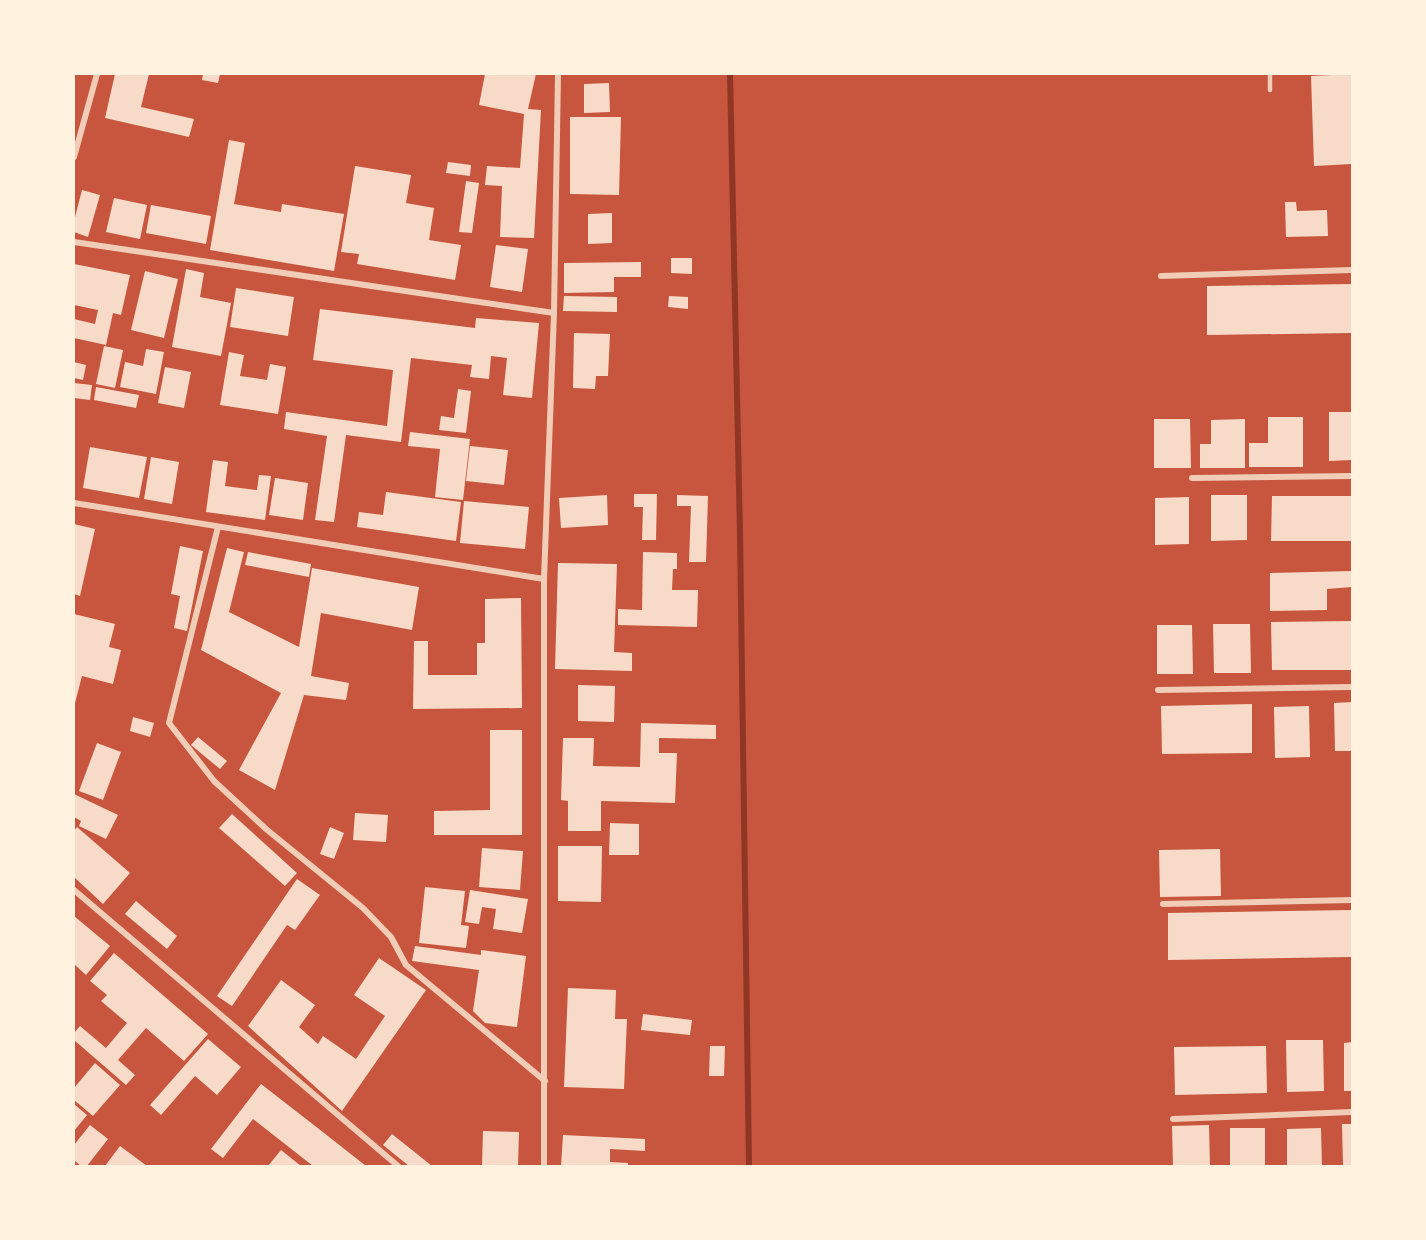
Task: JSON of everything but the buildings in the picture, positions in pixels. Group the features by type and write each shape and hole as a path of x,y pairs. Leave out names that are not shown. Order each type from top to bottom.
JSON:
{"street":[{"path":"74,157 96,74"},
{"path":"544,1167 544,579 554,314 558,74"},
{"path":"74,242 554,314"},
{"path":"1161,276 1353,270"},
{"path":"1192,478 1353,476"},
{"path":"74,503 544,579"},
{"path":"218,527 169,723 214,781 266,829 363,908 390,937 406,965 544,1082"},
{"path":"1158,690 1353,687"},
{"path":"74,890 398,1167"},
{"path":"1163,904 1353,900"},
{"path":"1173,1119 1353,1112"}],"lane":[{"path":"1270,74 1270,90"}],"waterway":[{"path":"730,74 740,533 749,1166"}]}
